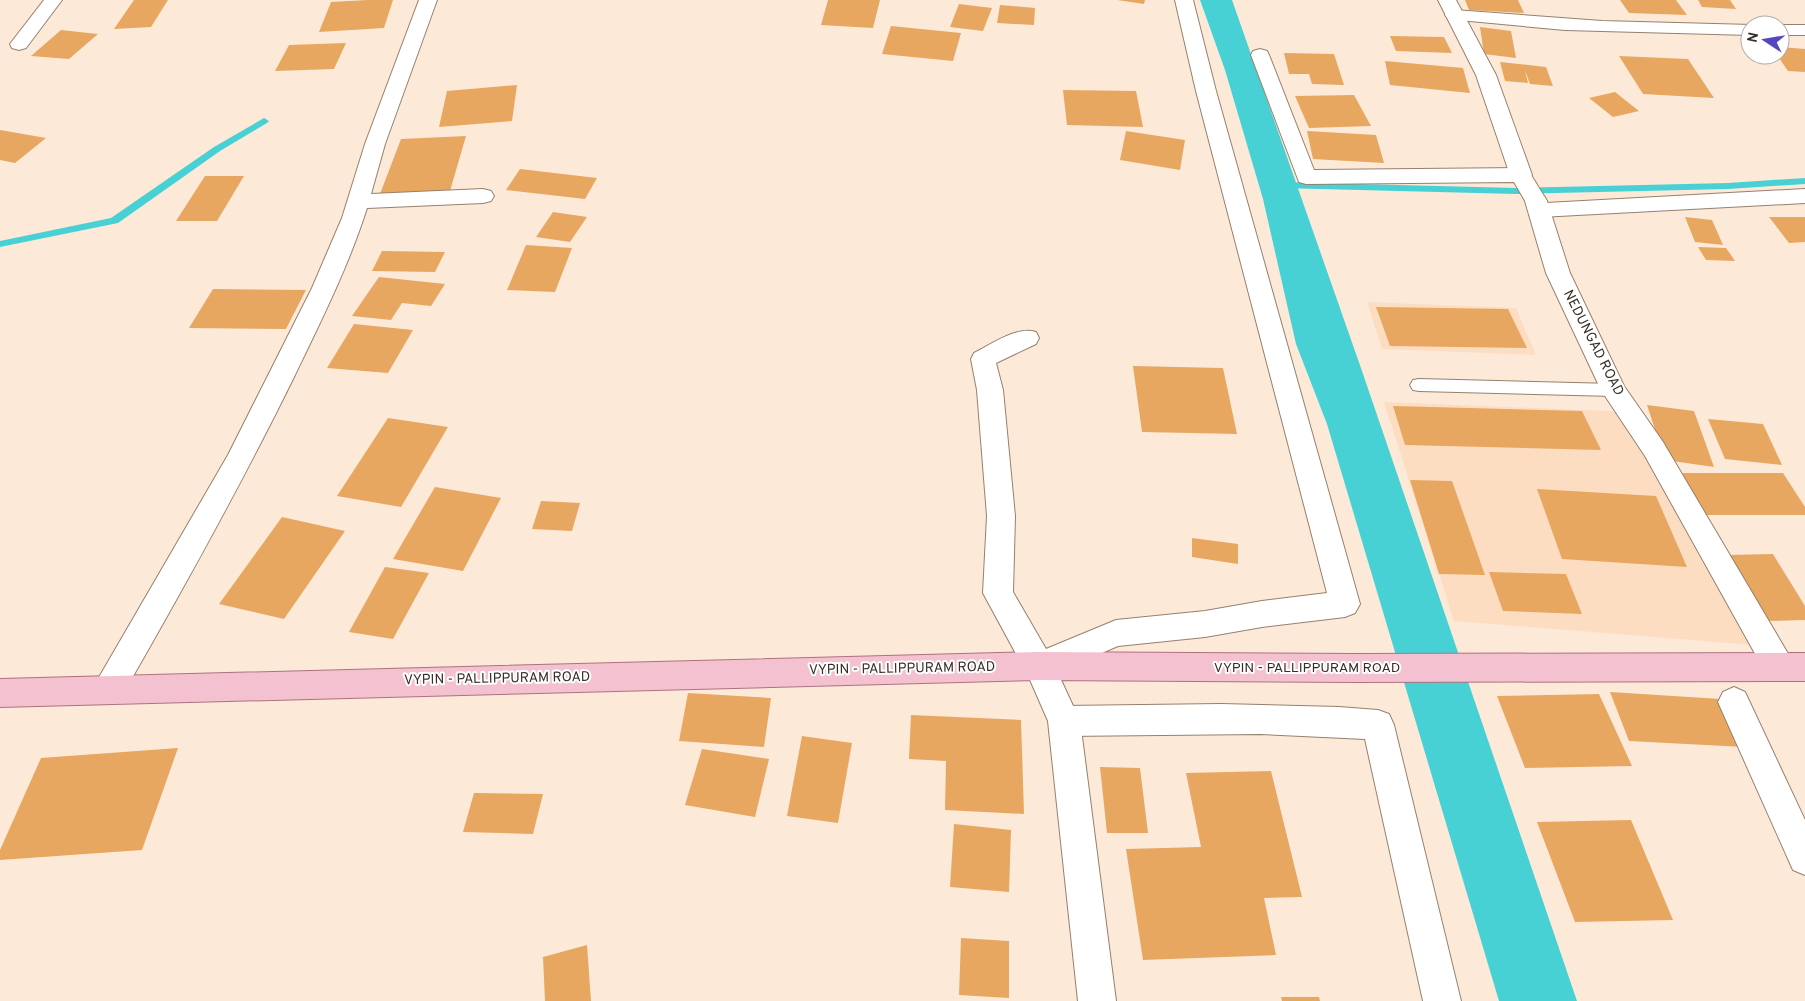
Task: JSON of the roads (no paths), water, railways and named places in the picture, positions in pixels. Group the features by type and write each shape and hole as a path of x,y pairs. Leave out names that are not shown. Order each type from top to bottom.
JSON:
{"main road":[{"name":"VYPIN - PALLIPPURAM ROAD","path":"0,693 1039,666 1599,669 1792,667"}],"street":[{"path":"19,44 53,0"},
{"path":"109,689 154,614 245,451 296,345 350,227 374,145 397,88 428,0"},
{"path":"1039,666 1116,633 1205,624 1262,614 1345,604 1208,101 1184,0"},
{"path":"1451,7 1513,22 1740,30"},
{"name":"NEDUNGAD ROAD","path":"1451,7 1486,76 1521,175 1538,206 1558,273 1614,390 1654,449 1792,667"},
{"path":"1790,30 1805,30"},
{"path":"1260,55 1306,177 1521,175"},
{"path":"358,201 483,196"},
{"path":"1538,206 1805,196"},
{"path":"1027,338 982,359 990,390 1001,516 998,593 1039,666 1064,721 1097,1001"},
{"path":"1734,702 1805,858"},
{"path":"1064,721 1263,719 1331,720 1378,725 1442,1001"}],"lane":[{"path":"1419,385 1614,390"}],"water":[{"path":"1200,0 1232,0 1362,371 1577,1001 1499,1001 1327,424 1296,344 1263,199 1225,70"}],"waterway":[{"path":"0,244 114,221 217,149 264,121"},
{"path":"1280,185 1517,191 1728,186 1805,181"}]}
